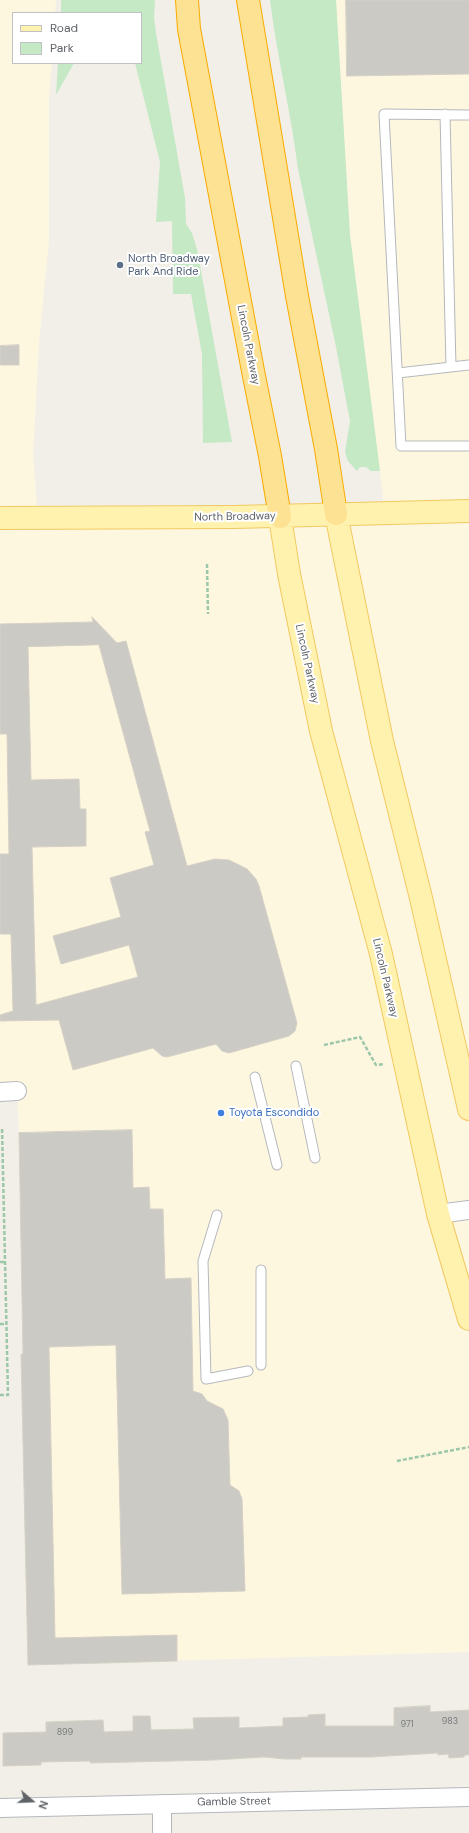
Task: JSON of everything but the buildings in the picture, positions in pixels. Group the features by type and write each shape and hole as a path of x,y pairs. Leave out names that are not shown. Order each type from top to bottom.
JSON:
{"highway":[{"name":"Lincoln Parkway","path":"187,0 192,44 270,456 280,517"},
{"path":"248,0 297,296 326,449 336,514"}],"main road":[{"name":"North Broadway","path":"0,518 280,517 336,514 469,511"},
{"path":"336,514 382,741 421,898 469,1109"},
{"name":"Lincoln Parkway","path":"280,517 288,574 321,731 381,954 438,1214 469,1319"}],"street":[{"path":"438,1214 469,1210"},
{"name":"Gamble Street","path":"0,1808 469,1797"},
{"path":"162,1804 162,1833"}],"lane":[{"path":"469,115 384,114 401,446 469,446"},
{"path":"445,114 451,368"},
{"path":"398,373 469,366"},
{"path":"296,1066 315,1158"},
{"path":"255,1076 277,1165"},
{"path":"217,1214 203,1261 206,1379 248,1371"},
{"path":"261,1270 261,1365"}],"path":[{"path":"207,564 208,614"},
{"path":"324,1044 360,1037 376,1065 384,1064"},
{"path":"0,1396 8,1395 2,1197 2,1127"},
{"path":"0,1262 5,1262"},
{"path":"0,1324 6,1324"},
{"path":"397,1460 469,1447"}],"shaded area":[{"name":"Toyota Escondido","path":"0,0 56,0 55,12 12,12 12,64 52,64 49,96 49,240 39,343 33,455 38,518 385,513 350,235 336,0 469,0 469,1652 30,1665 17,1091 0,1092"}],"green space":[{"path":"61,0 155,0 154,17 156,33 185,198 186,224 192,233 197,249 232,442 203,443 202,354 191,294 173,294 172,221 156,222 160,162 135,64 142,64 142,12 61,12"},
{"path":"270,0 336,0 350,235 380,471 371,471 366,467 360,467 357,471 348,461 345,452 350,421 336,347 298,169"},
{"path":"58,64 73,64 56,95"}],"place":[{"name":"North Broadway Park And Ride","path":"120,265"},
{"name":"Toyota Escondido","path":"221,1113"}]}
